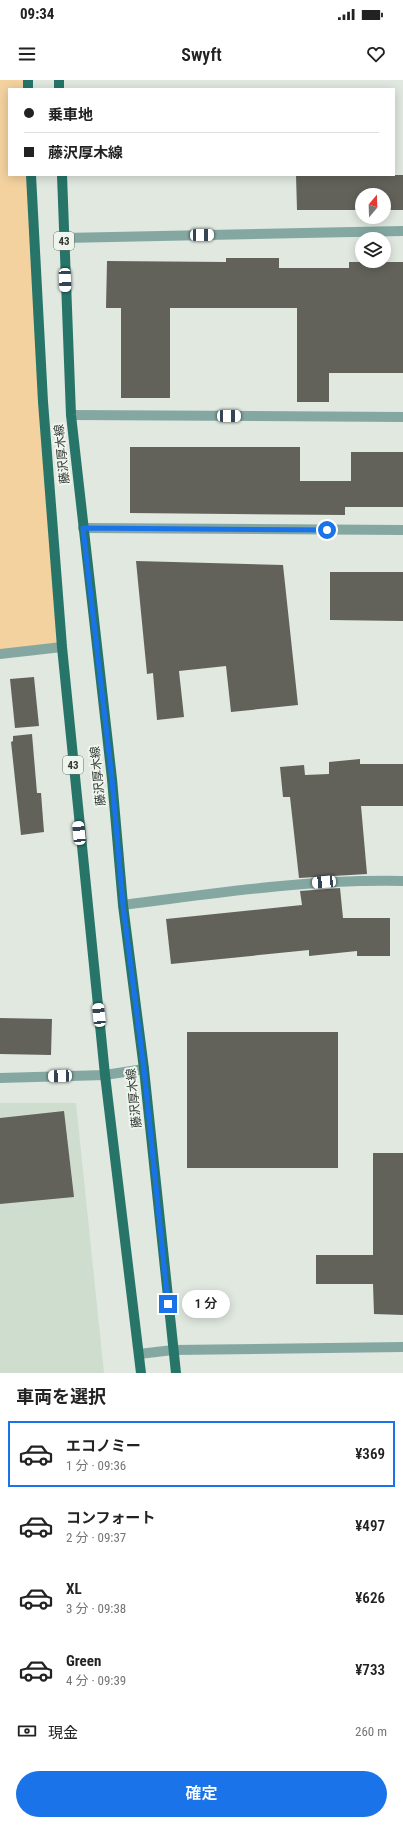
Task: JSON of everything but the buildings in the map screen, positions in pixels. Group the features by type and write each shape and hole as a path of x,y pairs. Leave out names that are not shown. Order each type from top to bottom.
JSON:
{"main road":[{"name":"藤沢厚木線","path":"31,176 43,402 62,647 105,1075 141,1373"},
{"name":"藤沢厚木線","path":"62,176 71,416 112,779 123,905 144,1069 176,1373"}],"street":[{"path":"64,238 403,231"},
{"path":"71,416 403,417"},
{"path":"83,528 403,530"},
{"path":"0,654 62,647"},
{"path":"123,905 264,887 355,880 403,881"},
{"path":"0,1078 105,1075 144,1069"},
{"path":"139,1354 173,1350 403,1347"}],"shaded area":[{"path":"0,80 28,80 28,88 8,88 8,176 31,176 62,647 0,654"},
{"path":"0,1103 76,1103 104,1373 0,1373"}],"route":[{"path":"168,1304 144,1069 123,905 112,779 83,528 327,530"}]}
